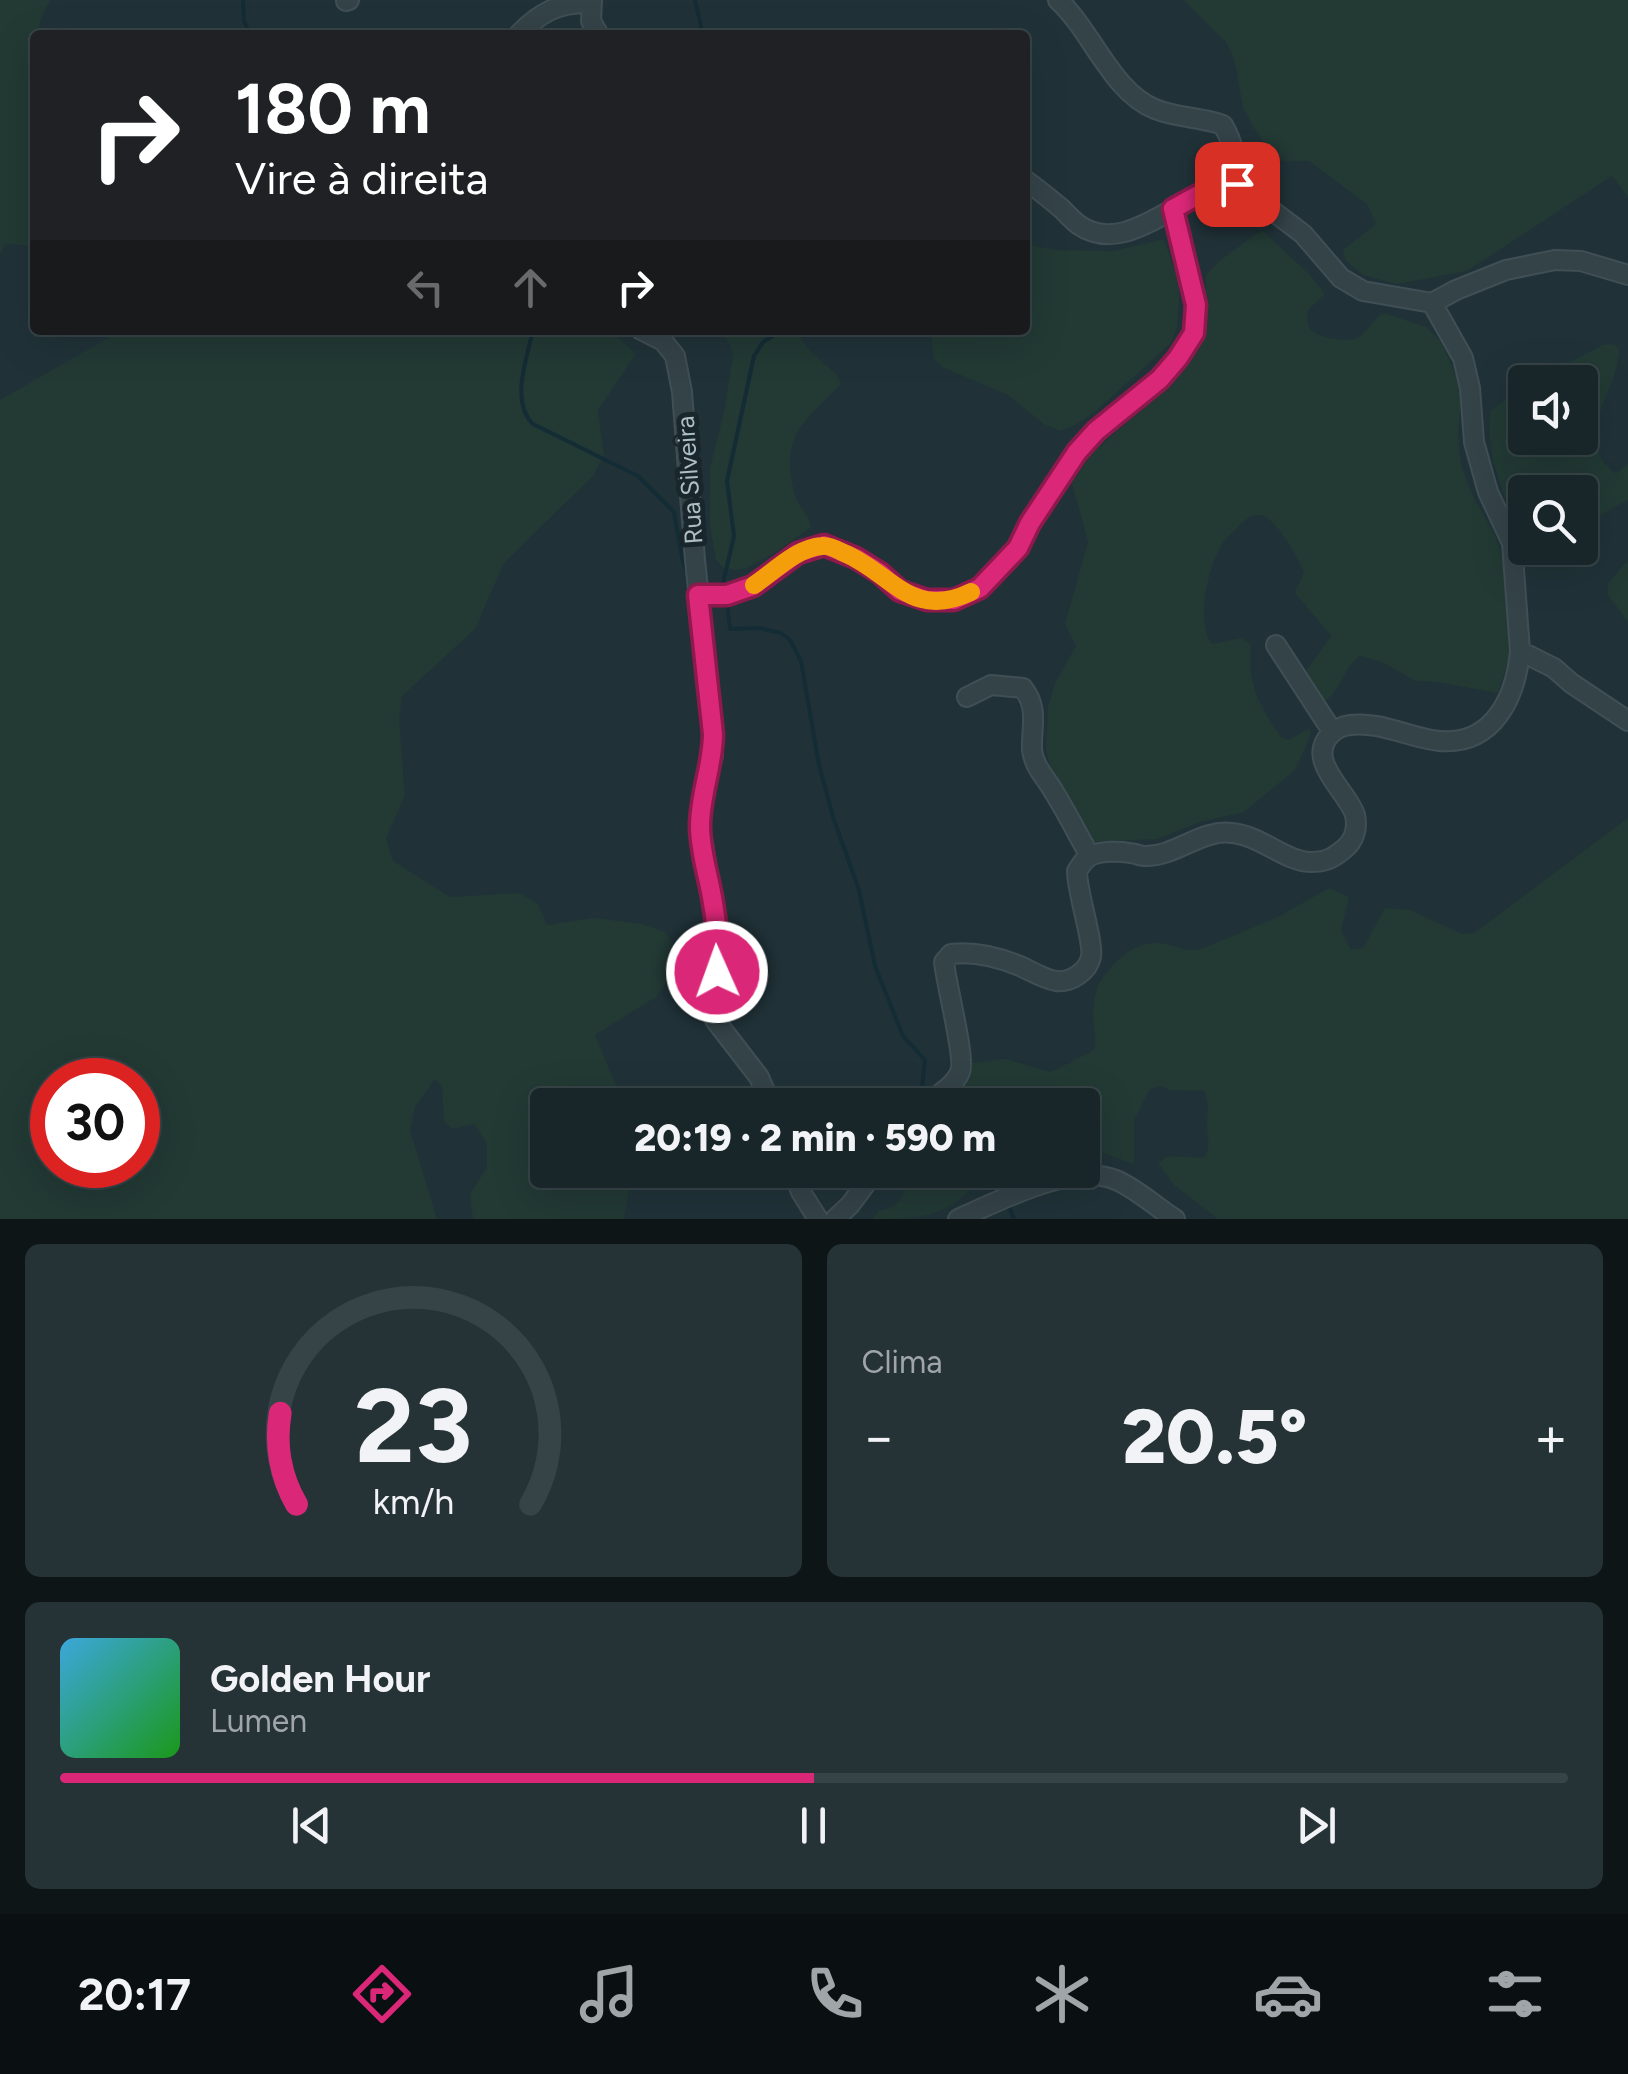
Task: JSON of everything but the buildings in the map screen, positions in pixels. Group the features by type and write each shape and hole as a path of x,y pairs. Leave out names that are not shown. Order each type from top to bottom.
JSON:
{"street":[{"path":"1058,0 1130,94 1152,108 1223,126 1231,140 1237,184"},
{"path":"524,30 547,11 570,2 591,2 590,20 596,30"},
{"path":"1030,184 1080,226 1109,235 1137,228 1224,184 1237,184 1303,234 1341,278 1363,290 1432,302 1506,270 1555,260 1580,262 1628,276"},
{"path":"698,595 727,595 753,586 798,553 824,545 856,558 900,591 927,600 954,600 980,588 1018,548 1077,452 1096,431 1160,379 1194,333 1196,305 1173,209"},
{"path":"945,1088 958,1077 963,1064 944,962 950,954 963,952 1016,964 1053,981 1068,982 1080,974 1091,959 1091,947 1077,889 1077,871 1090,856 1112,852 1161,854 1211,834 1228,832 1246,835 1305,862 1330,861 1350,844 1356,832 1355,813 1324,761 1324,743 1332,731 1348,725 1370,725 1442,742 1473,737 1494,720 1510,699 1520,651 1512,543 1488,492 1474,442 1464,358 1432,302"},
{"name":"Rua Silveira","path":"651,335 675,356 682,392 713,734 713,756 700,825 717,932 714,1020 764,1088"},
{"path":"1276,645 1332,731"},
{"path":"1520,651 1554,668 1571,684 1628,720"},
{"path":"967,697 991,686 1024,688 1034,705 1032,753 1037,767 1090,856"},
{"path":"958,1219 1025,1190 1086,1175 1119,1181 1175,1219"},
{"path":"800,1188 818,1219"},
{"path":"835,1219 863,1188"}],"green space":[{"path":"0,0 50,0 39,30 30,30 30,246 6,244 0,254"},
{"path":"1184,0 1628,0 1628,197 1612,176 1467,271 1397,284 1363,275 1345,260 1343,250 1376,224 1367,204 1309,161 1285,161 1274,156 1243,108 1235,62 1226,42"},
{"path":"1263,231 1325,294 1308,310 1312,331 1331,338 1357,338 1381,314 1387,314 1426,327 1442,343 1462,390 1458,435 1461,465 1496,537 1507,572 1509,659 1498,693 1415,681 1382,662 1360,656 1333,694 1321,703 1308,684 1306,671 1331,636 1295,593 1304,572 1286,540 1269,519 1251,516 1226,539 1216,556 1205,595 1204,623 1212,644 1241,638 1251,644 1256,694 1282,738 1289,740 1309,728 1309,739 1295,770 1244,812 1200,822 1157,839 1092,842 1072,800 1051,772 1046,750 1048,707 1055,683 1076,646 1065,624 1088,542 1072,483 1091,454 1169,386 1203,329 1206,275"},
{"path":"1164,239 1180,286 1177,327 1171,343 1077,424 1060,431 1044,424 1008,395 942,367 934,359 931,335 1030,335 1030,245 1055,250 1114,251"},
{"path":"113,335 615,335 636,354 598,410 604,455 593,476 504,563 475,629 402,696 399,719 405,796 386,838 393,861 450,897 519,893 538,904 547,925 594,918 642,924 665,932 679,951 673,974 656,997 595,1035 617,1088 530,1088 530,1188 629,1188 624,1219 473,1219 470,1194 487,1167 487,1144 474,1124 452,1129 444,1121 442,1086 435,1079 415,1107 410,1130 437,1219 0,1219 0,400"},
{"path":"723,335 799,335 841,384 798,431 790,456 794,492 811,527 776,552 735,570 724,568 716,560 710,527 710,468 724,412 733,354"},
{"path":"1614,344 1619,349 1598,420 1598,365 1564,365 1603,345"},
{"path":"1508,398 1508,455 1598,455 1598,448 1614,473 1628,463 1628,500 1598,516 1598,475 1508,475 1508,504 1490,444 1490,411"},
{"path":"1628,560 1628,622 1608,595 1608,583"},
{"path":"1628,818 1628,1219 1218,1219 1174,1185 1158,1163 1168,1156 1204,1158 1208,1149 1208,1104 1204,1091 1160,1086 1149,1090 1134,1120 1134,1164 1100,1153 1100,1088 961,1088 972,1063 1006,1059 1051,1072 1094,1050 1093,1012 1098,985 1130,951 1155,943 1201,949 1278,917 1329,888 1349,897 1341,930 1351,950 1363,948 1385,908 1410,910 1462,934 1474,933"},
{"path":"904,1188 972,1188 954,1203 930,1214 873,1219 905,1192"}],"waterway":[{"path":"243,0 248,30"},
{"path":"695,0 702,30"},
{"path":"532,335 521,392 526,415 533,424 638,476 674,512 688,574"},
{"path":"723,583 734,536 727,481 754,356 772,335"},
{"path":"727,600 730,629 759,628 781,633 790,640 801,661 819,765 859,890 875,966 903,1036 925,1060 922,1088"},
{"path":"990,1188 999,1192"},
{"path":"1009,1207 1014,1219"}],"slow traffic":[{"path":"754,585 798,553 824,545 856,558 900,591 927,600 954,600 971,592"}],"route":[{"path":"717,972 714,904 700,825 713,756 713,734 698,595 727,595 753,586 798,553 824,545 856,558 900,591 927,600 954,600 980,588 1018,548 1077,452 1096,431 1160,379 1194,333 1196,305 1173,209 1224,184 1237,184"}]}
